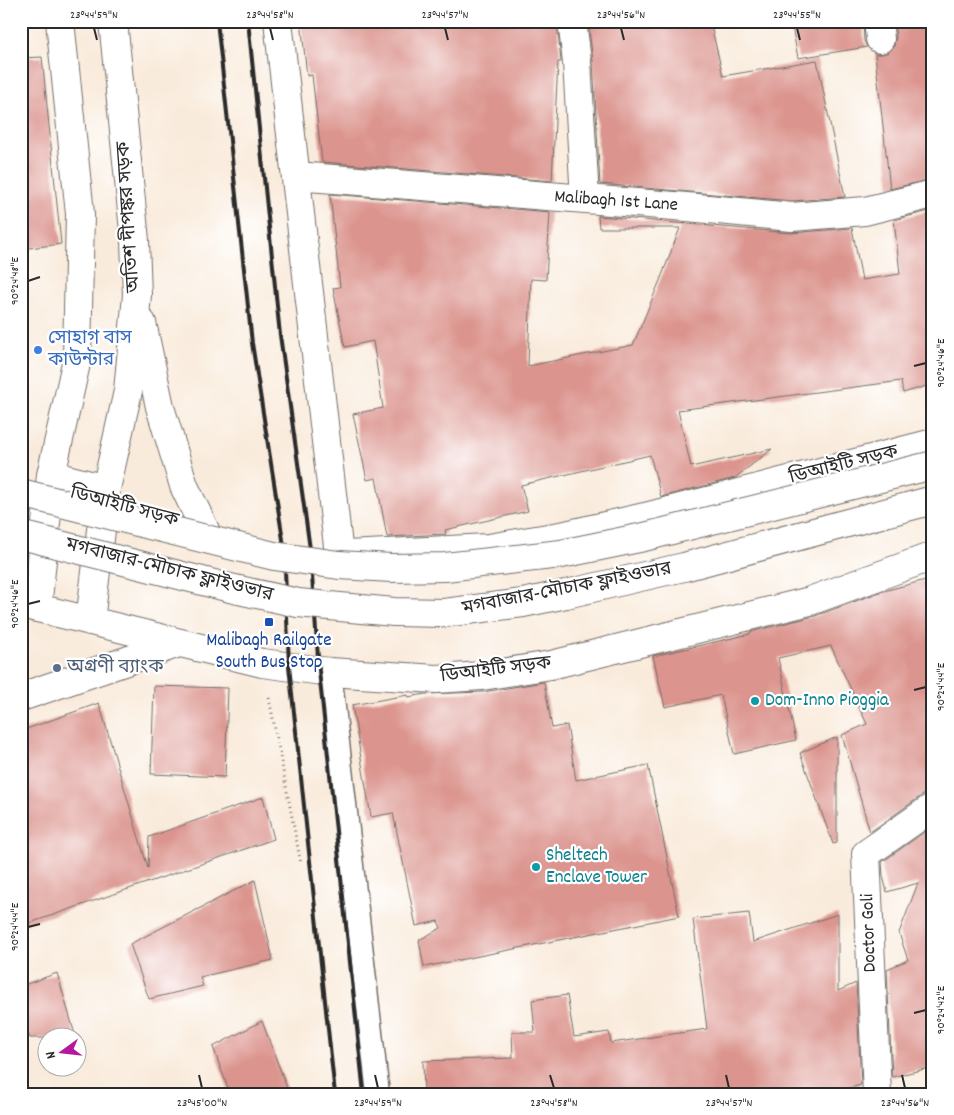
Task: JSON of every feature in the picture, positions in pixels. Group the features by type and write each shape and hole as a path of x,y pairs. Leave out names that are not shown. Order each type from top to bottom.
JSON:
{"main road":[{"path":"29,606 51,482 77,359 80,214 60,21"},
{"name":"অতিশ দীপঙ্কর সড়ক","path":"90,621 105,495 128,391 136,295 135,241 113,21"},
{"path":"278,21 339,555"},
{"path":"572,21 577,62 585,199"},
{"name":"Malibagh 1st Lane","path":"296,176 792,217 865,210 933,194"},
{"path":"136,295 160,407 184,486 205,530"},
{"name":"ডিআইটি সড়ক","path":"21,482 51,482 105,495 205,530 339,555 489,548 566,535 645,518 933,443"},
{"name":"মগবাজার-মৌচাক ফ্লাইওভার","path":"21,493 274,556 339,565 392,568 445,567 561,554 644,537 933,465"},
{"name":"মগবাজার-মৌচাক ফ্লাইওভার","path":"21,535 298,603 394,612 444,613 523,603 684,567 933,500"},
{"name":"ডিআইটি সড়ক","path":"29,606 262,663 330,672 436,679 482,676 552,666 810,601 933,556"},
{"path":"21,697 179,643"},
{"name":"Doctor Goli","path":"877,1094 866,854 933,807"}],"street":[{"path":"330,672 378,1094"}],"path":[{"path":"262,663 300,864"}],"building":[{"path":"301,21 557,21 561,62 558,62 552,181 322,162 312,75 307,76"},
{"path":"588,21 710,21 723,76 817,60 845,197 792,201 600,184 593,61"},
{"path":"791,21 863,21 864,41 867,47 798,58"},
{"path":"894,21 933,21 933,179 890,189 875,54 889,52 894,46 896,37"},
{"path":"42,57 61,244 21,249 21,58"},
{"path":"330,194 550,212 546,280 531,279 528,366 633,345 680,228 599,228 598,216 791,233 852,228 862,280 900,274 894,220 933,210 933,384 903,393 901,381 678,410 691,467 772,449 735,478 661,497 650,455 521,485 528,511 445,530 446,534 387,537 376,478 367,480 353,414 383,408 373,341 345,347 333,288 340,287"},
{"path":"933,578 933,792 924,794 870,832 842,735 867,724 831,646 778,658 796,740 734,754 721,695 665,707 653,656 750,634 750,632 815,616 880,592"},
{"name":"Sheltech Enclave Tower","path":"544,682 552,728 567,725 576,780 648,765 679,916 424,967 419,940 441,928 438,921 416,926 393,813 371,817 352,705 408,695 408,697 425,694 483,692"},
{"path":"154,686 228,688 225,777 151,774"},
{"path":"99,703 148,868 149,837 263,797 274,839 21,926 21,731"},
{"path":"837,737 837,843 833,844 800,753"},
{"path":"933,826 933,1067 892,1077 887,969 908,960 899,933 918,883 887,892 882,862"},
{"path":"255,880 273,960 200,977 203,986 149,999 130,944"},
{"path":"749,913 753,942 838,914 838,991 856,983 861,1085 827,1094 424,1094 423,1061 513,1058 512,1032 535,1032 532,1000 567,995 574,1037 609,1032 611,1043 707,1029 693,919"},
{"path":"57,973 73,1028 38,1028 38,1038 30,1038 21,1018 21,986"},
{"path":"262,1021 287,1088 262,1094 230,1094 213,1047"}],"railway":[{"path":"217,21 252,343 284,546 289,666 335,1094"},
{"path":"248,21 280,335 310,549 319,671 364,1094"}],"place":[{"name":"সোহাগ বাস কাউন্টার","path":"38,350"},
{"name":"Malibagh Railgate South Bus Stop","path":"269,622"},
{"name":"অগ্রণী ব্যাংক","path":"57,668"},
{"name":"Dom-Inno Pioggia","path":"755,701"},
{"name":"Sheltech Enclave Tower","path":"536,867"}]}
